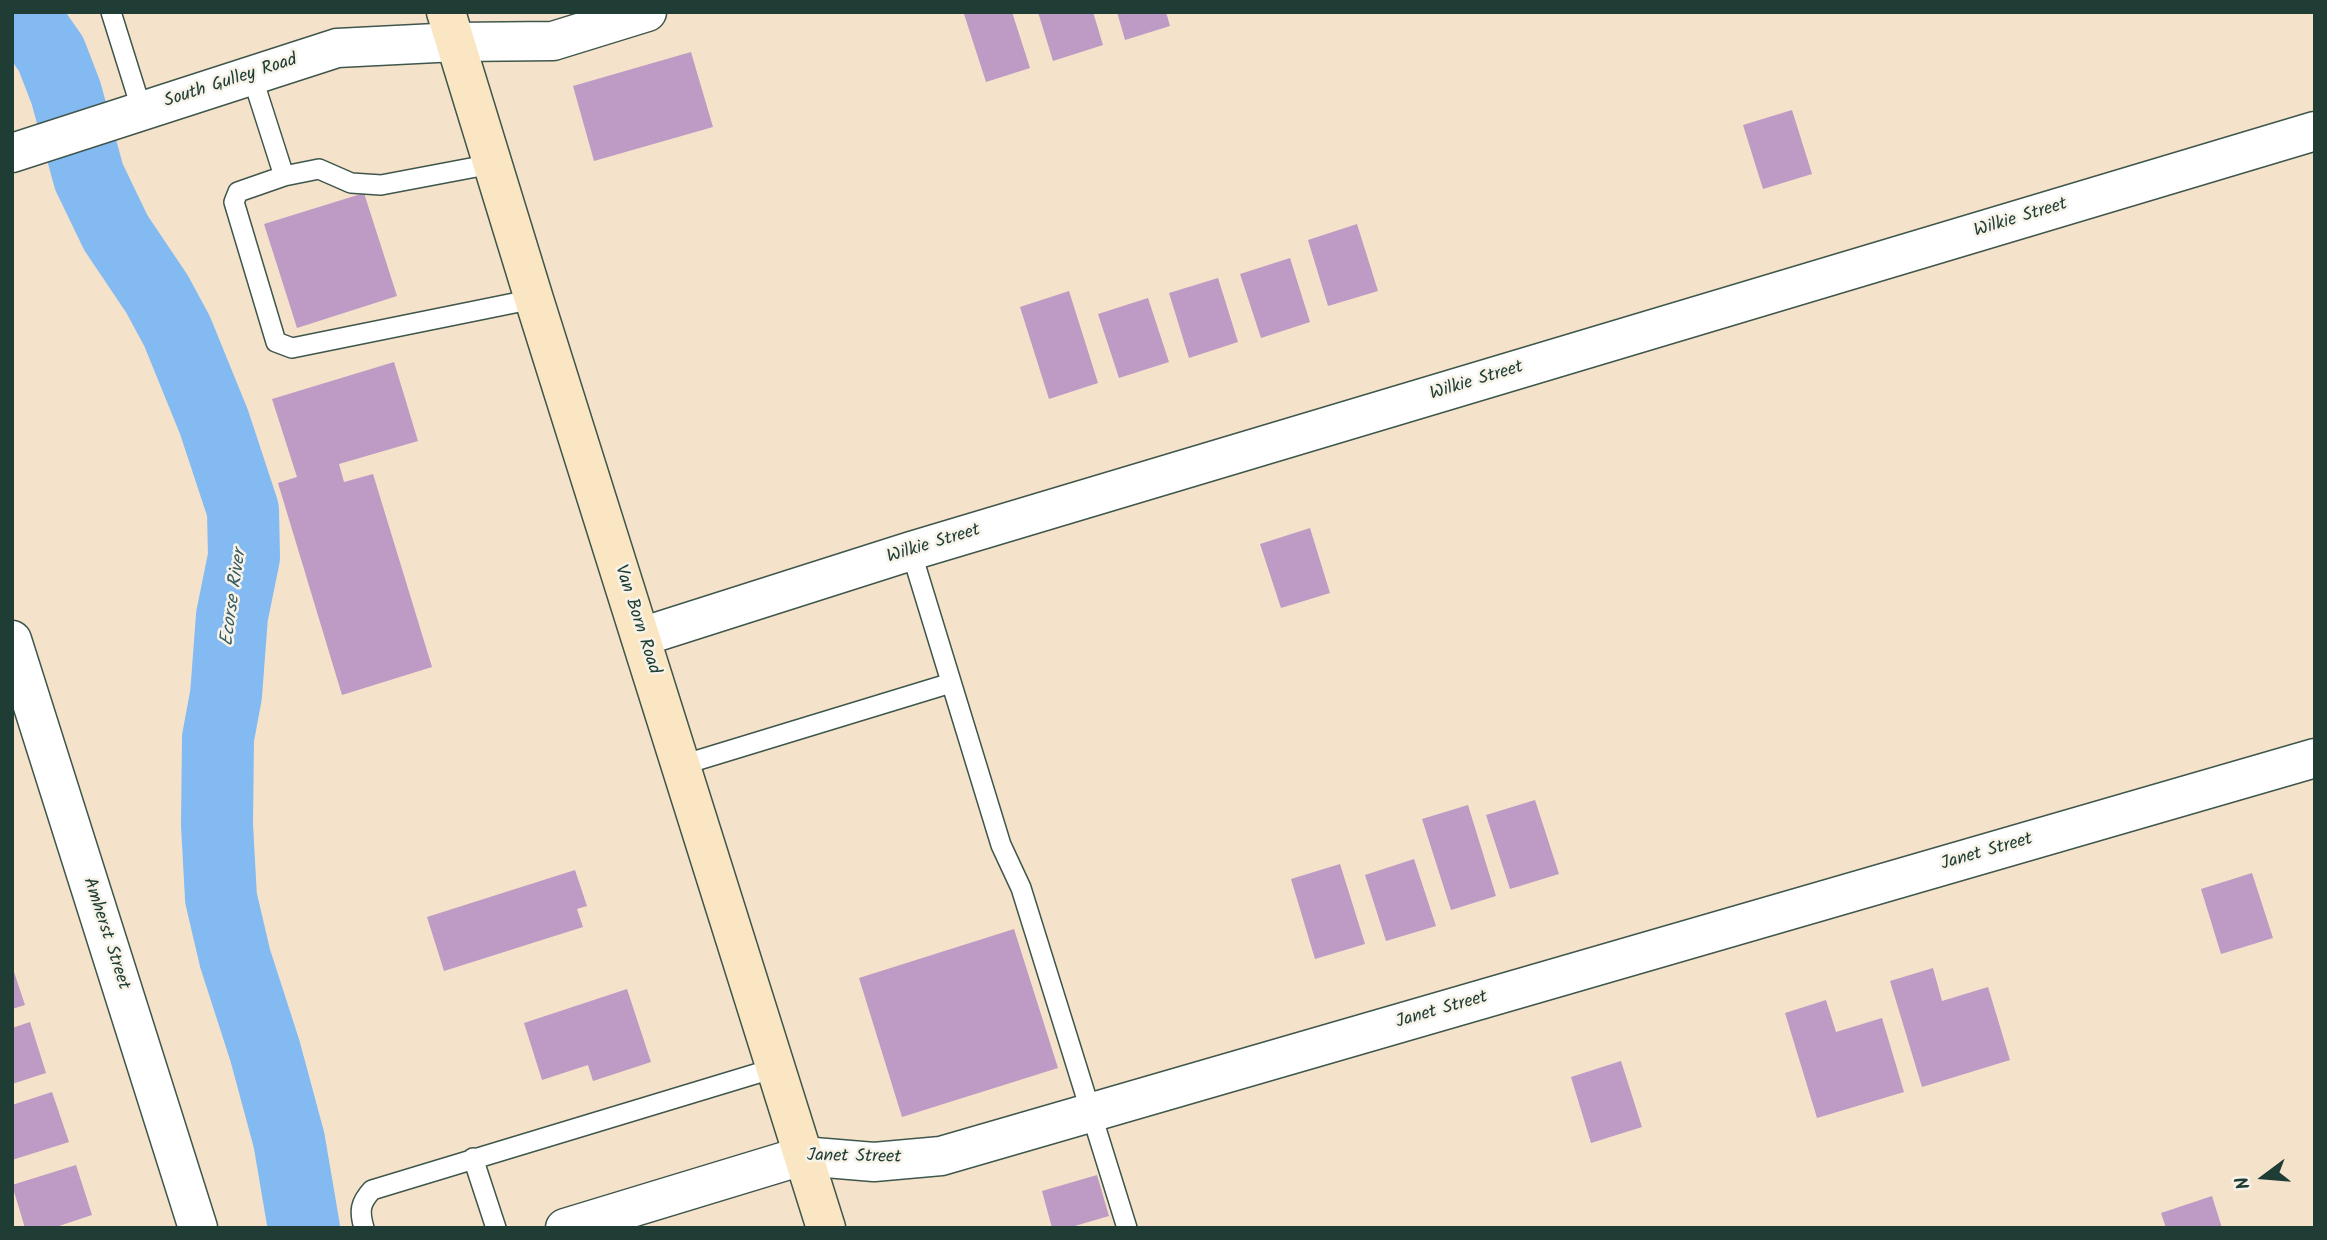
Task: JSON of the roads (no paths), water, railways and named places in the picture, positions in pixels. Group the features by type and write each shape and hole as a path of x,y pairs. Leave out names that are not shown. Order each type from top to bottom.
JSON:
{"main road":[{"name":"Van Born Road","path":"451,27 826,1228"}],"street":[{"name":"South Gulley Road","path":"24,149 337,48 451,27 553,41 647,12"},
{"name":"Wilkie Street","path":"641,637 911,551 2315,131"},
{"name":"Amherst Street","path":"12,640 198,1228"},
{"name":"Janet Street","path":"565,1228 803,1156 874,1162 941,1156 2315,758"}],"lane":[{"path":"111,12 128,116"},
{"path":"252,76 284,176"},
{"path":"492,164 381,185 351,183 319,169 284,176 238,192 234,202 276,342 292,348 534,299"},
{"path":"911,551 1001,845 1021,888 1127,1228"},
{"path":"682,765 951,683"},
{"path":"364,1228 360,1215 362,1202 372,1190 775,1068"},
{"path":"473,1158 496,1228"}],"waterway":[{"name":"Ecorse River","path":"15,12 32,27 51,54 66,93 89,177 116,233 157,294 177,331 214,422 243,510 244,557 232,616 226,695 218,738 217,825 221,898 235,958 265,1051 289,1140 304,1228"}]}
